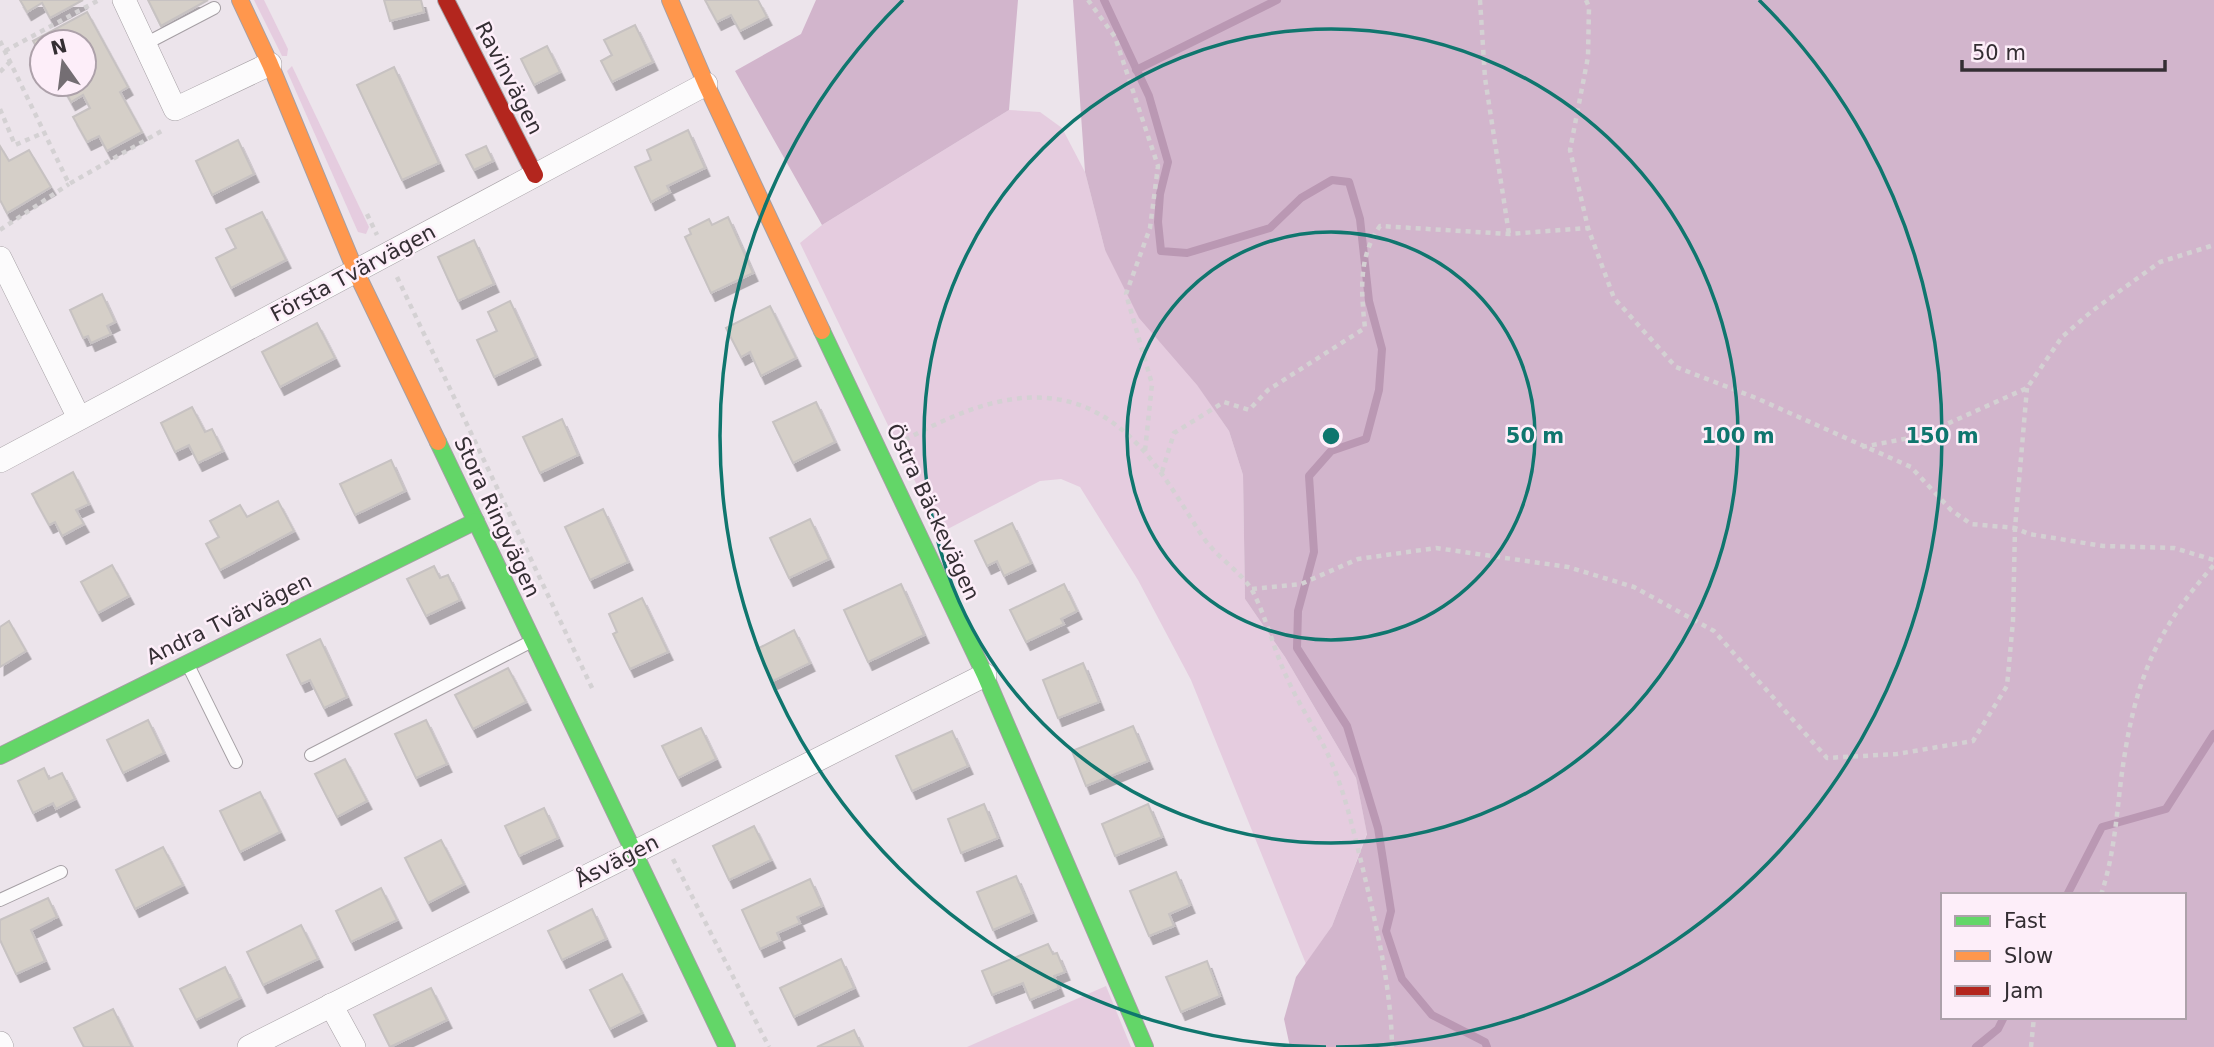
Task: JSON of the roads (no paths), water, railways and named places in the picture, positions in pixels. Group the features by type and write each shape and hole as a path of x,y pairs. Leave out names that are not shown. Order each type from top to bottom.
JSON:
{"street":[{"path":"124,0 175,109 270,64"},
{"name":"Stora Ringvägen","path":"240,0 270,64 356,272 727,1047"},
{"name":"Ravinvägen","path":"446,0 535,175"},
{"name":"Östra Bäckevägen","path":"670,0 706,84 985,675 1145,1047"},
{"name":"Första Tvärvägen","path":"0,461 706,84"},
{"path":"0,258 79,418"},
{"name":"Andra Tvärvägen","path":"0,756 476,521"},
{"name":"Åsvägen","path":"249,1047 985,675"},
{"path":"331,1005 354,1047"}],"lane":[{"path":"145,44 214,8"},
{"path":"311,755 532,641"},
{"path":"187,662 236,761"},
{"path":"0,900 61,872"}],"waterway":[{"path":"1104,0 1149,96 1168,162 1160,194 1158,222 1161,251 1187,253 1270,228 1301,198 1332,180 1349,182 1360,219 1369,301 1382,349 1379,390 1366,439 1331,451 1309,476 1314,552 1298,611 1297,648 1347,726 1378,828 1391,911 1386,931 1402,979 1432,1015 1485,1042 1487,1047"},
{"path":"1136,70 1277,0"},
{"path":"2068,893 2102,827 2166,809 2214,734"},
{"path":"1976,1047 1998,1029 2003,1019"}]}
